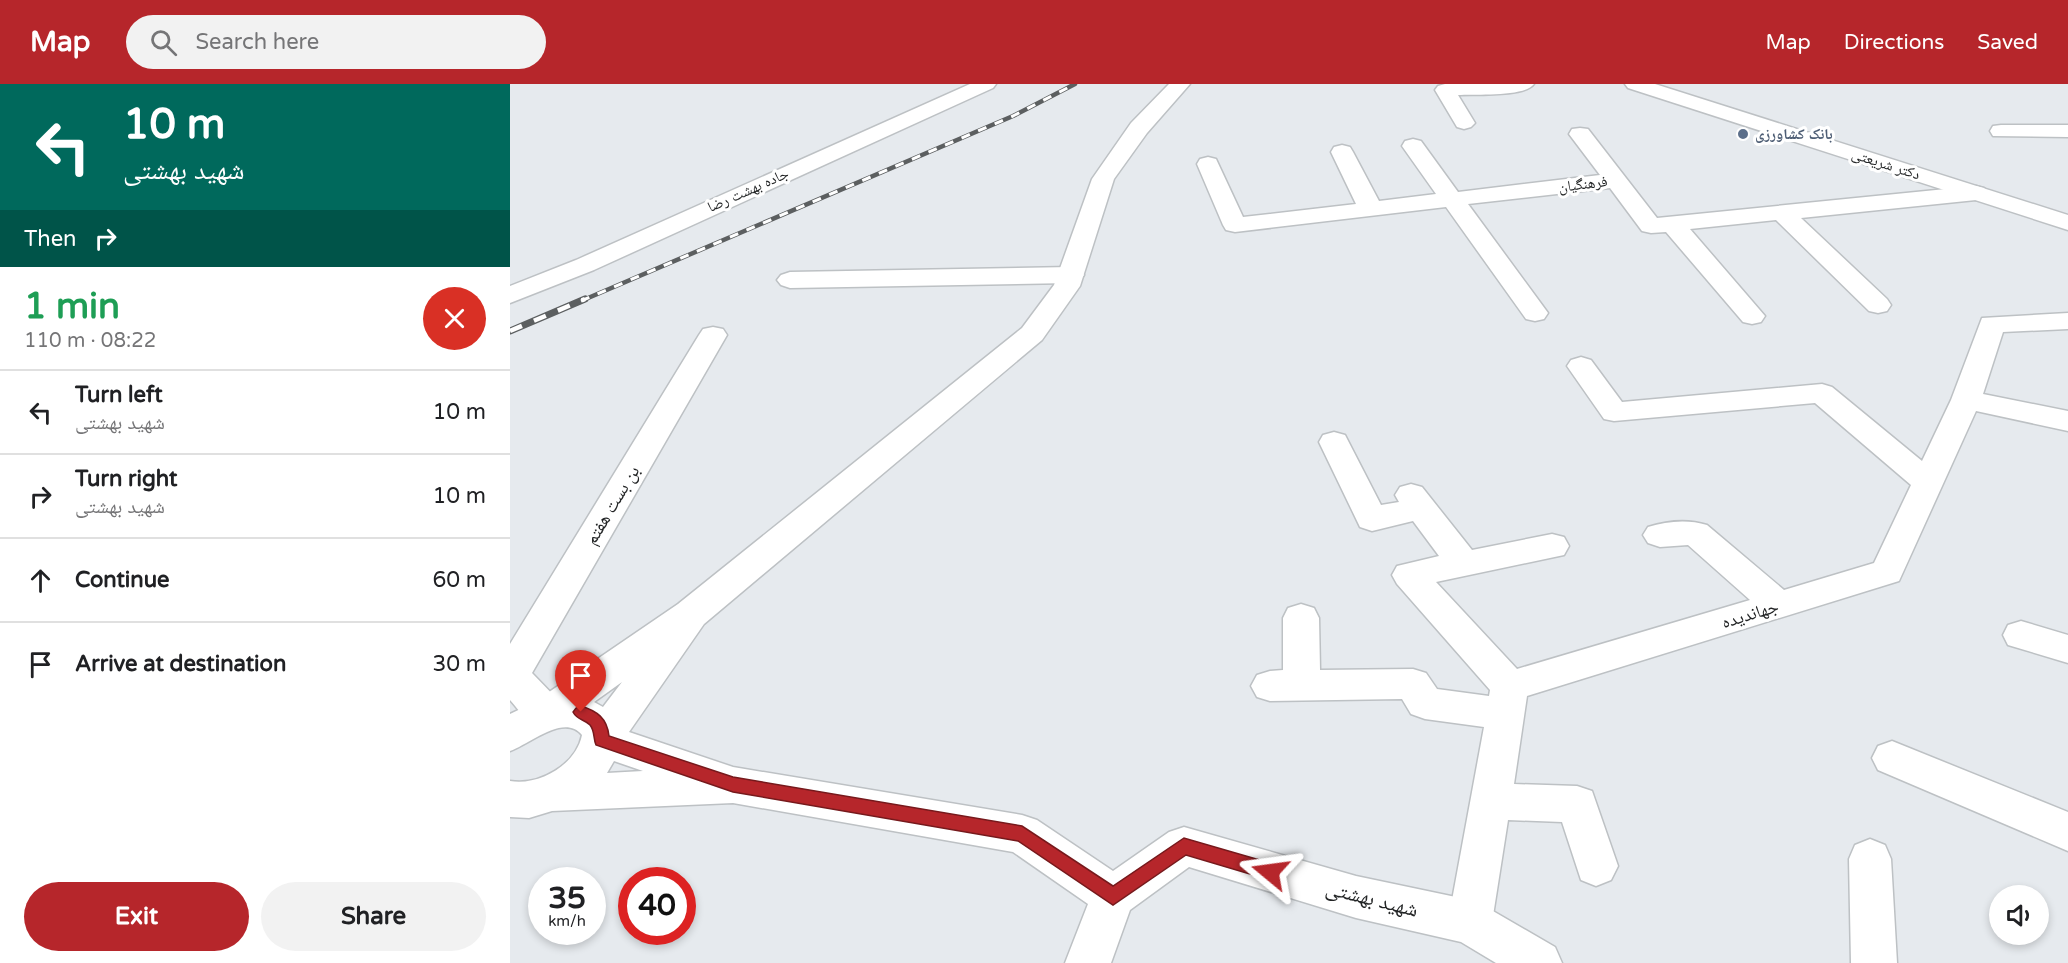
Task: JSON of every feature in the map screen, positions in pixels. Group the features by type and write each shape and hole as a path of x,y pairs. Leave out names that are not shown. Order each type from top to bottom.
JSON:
{"street":[{"name":"جاده بهشت رضا","path":"510,295 585,265 986,84"},
{"path":"547,714 691,614 1032,334 1067,286 1103,179 1139,128 1180,84"},
{"path":"1464,123 1445,90 1524,84"},
{"name":"دکتر شریعتی","path":"1635,84 2068,223"},
{"path":"2001,131 2068,131"},
{"path":"1580,134 1617,180"},
{"path":"1413,146 1535,313"},
{"path":"1342,152 1371,209"},
{"name":"فرهنگیان","path":"1208,164 1235,225 1617,180 1651,226 1976,193"},
{"path":"1782,213 1878,305"},
{"path":"1672,224 1752,316"},
{"path":"790,280 1071,275"},
{"name":"جهاندیده","path":"1508,700 1779,605 1887,572 1966,400 1992,324 2068,321"},
{"name":"بن بست هفتم","path":"511,675 713,334"},
{"path":"1581,366 1614,412 1822,393 1928,483"},
{"path":"1966,400 2068,421"},
{"path":"1334,442 1372,519 1416,501 1463,563"},
{"path":"1660,535 1695,533 1779,605"},
{"path":"1470,922 1508,700 1409,575 1552,546"},
{"path":"526,801 571,783 586,770 597,755 602,740 691,614"},
{"path":"1301,618 1286,686 1413,684 1425,703 1508,700"},
{"path":"2021,635 2068,649"},
{"path":"511,675 547,714"},
{"path":"510,734 529,721 547,714 565,711 581,712 594,718 600,728 602,740"},
{"path":"602,740 733,785 1022,834 1113,896 1088,963"},
{"path":"1893,758 2068,832"},
{"path":"526,801 733,785"},
{"path":"1491,801 1577,804 1596,866"},
{"name":"شهید بهشتی","path":"1113,896 1184,846 1356,897 1470,922 1539,963"},
{"path":"1870,859 1874,963"}],"railway":[{"path":"581,301 1013,116 1075,84"},
{"path":"510,331 585,299"}],"place":[{"name":"بانک کشاورزی","path":"1743,134"}],"route":[{"path":"581,712 594,718 600,728 602,740 733,785 1022,834 1113,896 1184,846 1270,872"}]}
